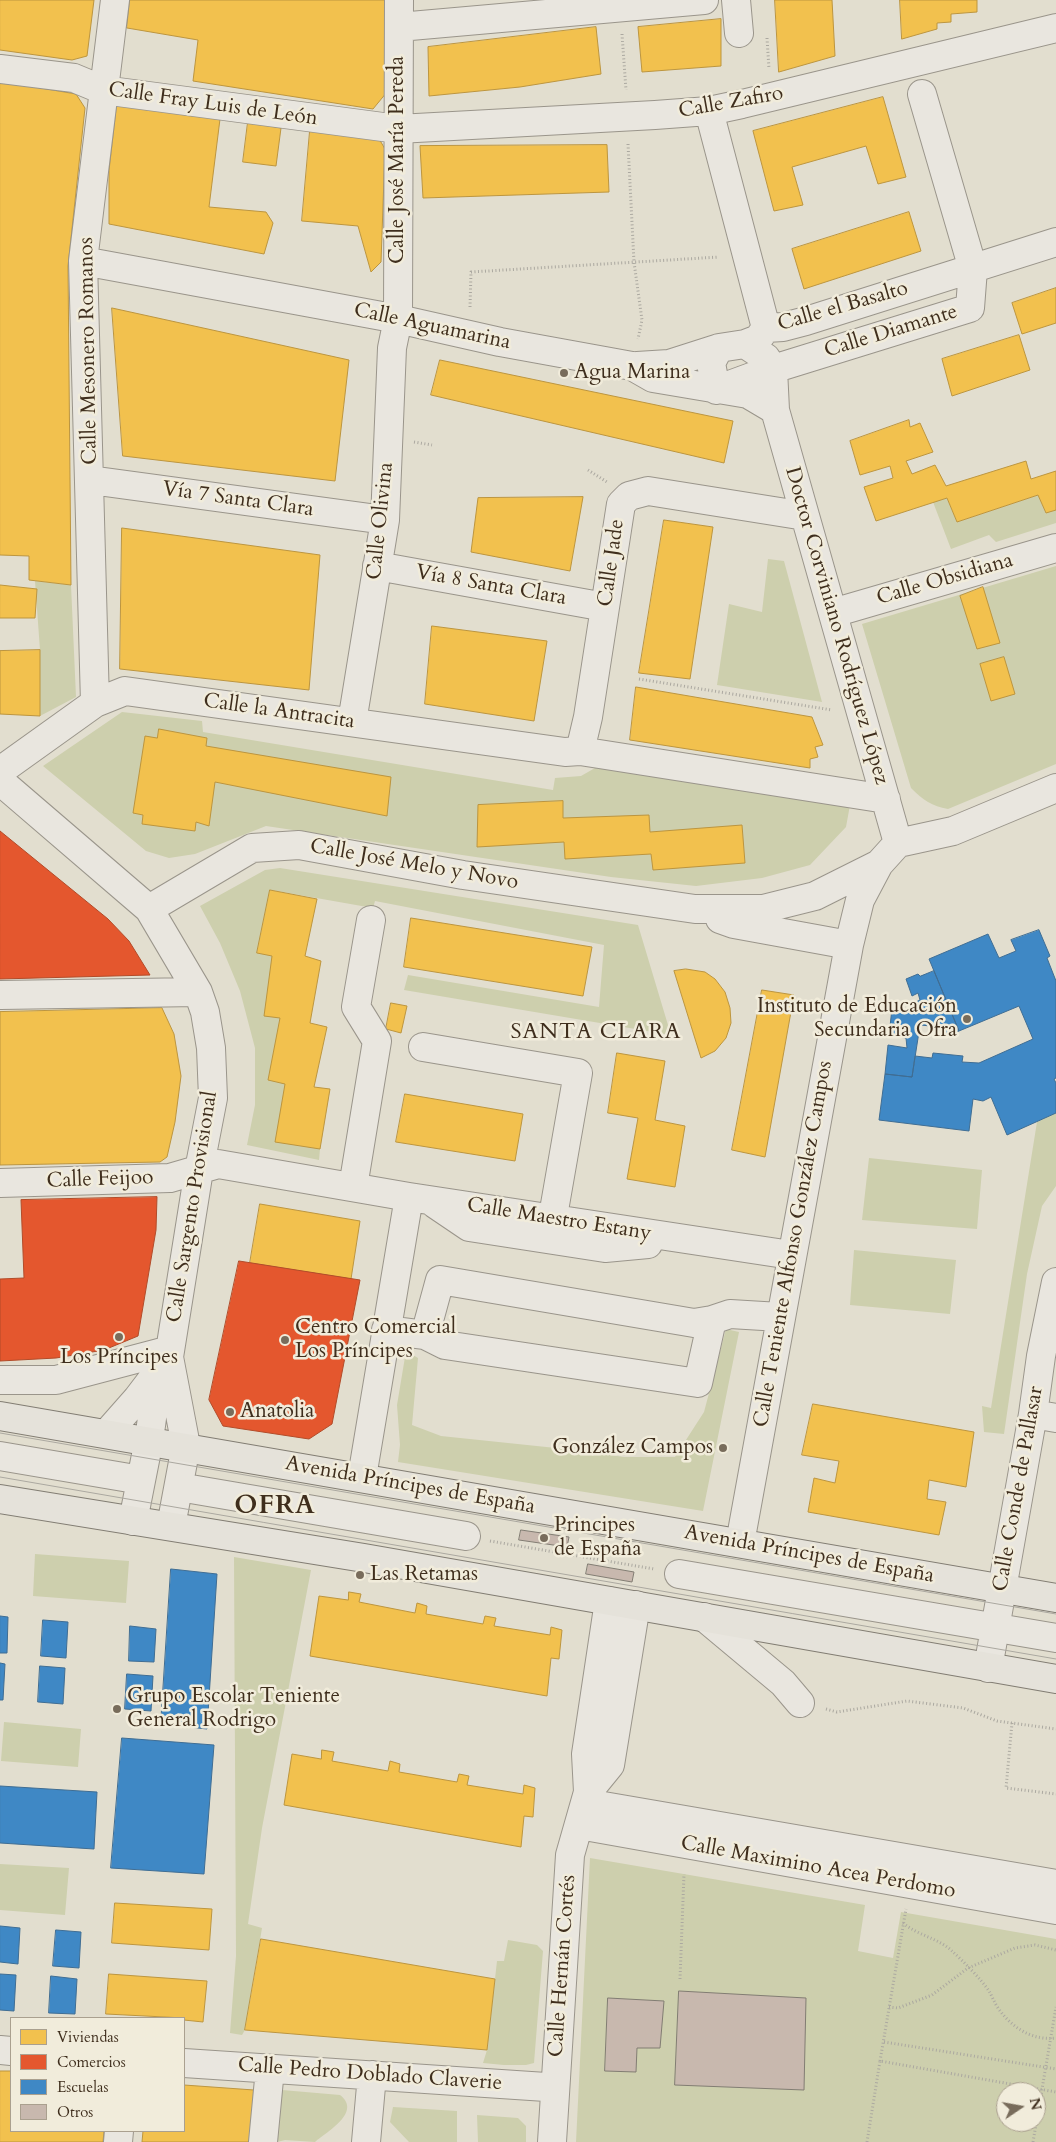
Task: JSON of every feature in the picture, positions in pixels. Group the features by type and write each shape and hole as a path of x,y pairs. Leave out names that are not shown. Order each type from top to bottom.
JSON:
{"main road":[{"name":"Avenida Príncipes de España","path":"0,1416 186,1446 1056,1598"},
{"path":"0,1499 636,1605 1056,1679"}],"street":[{"name":"Calle Mesonero Romanos","path":"95,703 92,651 90,480 84,261 115,0"},
{"name":"Calle José María Pereda","path":"398,319 399,0"},
{"path":"399,27 704,0"},
{"path":"736,0 739,33"},
{"name":"Calle Zafiro","path":"398,130 709,111 900,67 1056,28"},
{"name":"Calle Fray Luis de León","path":"0,68 74,78 103,90 398,130"},
{"name":"Calle Diamante","path":"716,390 772,369 970,308 973,269 922,94"},
{"path":"709,111 766,328"},
{"name":"Calle el Basalto","path":"632,366 669,364 758,339 766,328 783,327 806,321 1056,242"},
{"name":"Calle Aguamarina","path":"84,261 398,319 470,336 632,366 653,378 748,394 774,410"},
{"name":"Calle Olivina","path":"352,722 386,520 392,348 398,319"},
{"path":"716,390 711,363 732,346 766,358 772,369"},
{"name":"Doctor Corviniano Rodríguez López","path":"772,369 774,410 898,843"},
{"name":"Vía 7 Santa Clara","path":"90,480 386,520"},
{"name":"Calle Jade","path":"580,751 588,717 621,504 629,496 648,491 805,516"},
{"name":"Calle Obsidiana","path":"833,613 1056,548"},
{"name":"Vía 8 Santa Clara","path":"378,566 605,607"},
{"name":"Calle la Antracita","path":"0,771 95,703 126,691 565,752 580,751 887,802 932,826 953,831"},
{"name":"Calle Sargento Provisional","path":"0,781 149,909 198,992 205,1012 211,1048 214,1098 199,1170 166,1360 133,1521"},
{"path":"695,909 763,909 816,896 879,864 898,843 953,831 1056,788"},
{"name":"Calle José Melo y Novo","path":"149,909 252,848 299,845 463,875 695,909"},
{"name":"Calle Teniente Alfonso González Campos","path":"740,1543 849,945 860,900 879,864"},
{"path":"695,909 734,924 849,945"},
{"path":"353,1187 377,1041 356,1007 371,920"},
{"path":"0,995 198,992"},
{"path":"423,1047 578,1073 551,1229"},
{"name":"Calle Maestro Estany","path":"199,1170 218,1164 419,1198 551,1229 689,1240 791,1255"},
{"name":"Calle Feijoo","path":"0,1183 170,1178 199,1170"},
{"path":"362,1477 386,1330 419,1198"},
{"path":"425,1335 440,1280 694,1323 730,1314 780,1318"},
{"name":"Calle Conde de Pallasar","path":"988,1668 1002,1588 1045,1416 1048,1357 1056,1282"},
{"path":"386,1330 425,1335 445,1345 698,1383 712,1320"},
{"path":"0,1380 56,1380 166,1360"},
{"path":"107,1433 166,1360"},
{"name":"Calle Sargento Provisional","path":"166,1360 186,1446 171,1526"},
{"path":"0,1456 141,1480"},
{"name":"Avenida Príncipes de España","path":"178,1487 466,1536"},
{"name":"Avenida Príncipes de España","path":"679,1574 1056,1638"},
{"name":"Calle Hernán Cortés","path":"552,2142 570,1855 584,1807 586,1754 609,1601"},
{"name":"Calle Hernán Cortés","path":"584,1807 610,1765 636,1605"},
{"path":"704,1617 783,1683 800,1703"},
{"name":"Calle Maximino Acea Perdomo","path":"584,1807 883,1867 1056,1910"},
{"name":"Calle Maximino Acea Perdomo","path":"883,1867 1056,1884"},
{"name":"Calle Pedro Doblado Claverie","path":"185,2063 546,2087 555,2084"},
{"path":"263,2142 270,2069"},
{"path":"369,2139 372,2075"}],"path":[{"path":"620,8 634,262 642,320 632,366"},
{"path":"767,37 770,97"},
{"path":"470,336 471,272 748,256"},
{"path":"639,679 862,714"},
{"path":"466,1536 679,1574"},
{"path":"800,1703 837,1712 906,1701 963,1708 997,1721 1056,1729"},
{"path":"1012,1723 1006,1788 1056,1794"},
{"path":"680,1979 684,1874"},
{"path":"868,2142 905,1913"},
{"path":"903,1923 922,1936 939,1941 952,1951 988,1990 997,2007 1009,2021 1029,2035 1050,2039 1056,2038"},
{"path":"889,2007 898,2008 932,1995 968,1968 1015,1948 1044,1946 1056,1950"},
{"path":"1043,2082 1056,2007"},
{"path":"884,2042 1056,2069"},
{"path":"880,2061 997,2082"}],"green space":[{"path":"1038,495 1046,513 1056,510 1056,523 996,542 989,535 951,549 933,502 947,498 957,522"},
{"path":"768,559 784,561 822,702 717,685 729,604 762,612"},
{"path":"1056,566 1056,764 948,809 928,802 911,788 862,624"},
{"path":"35,581 71,585 76,697 40,716 40,650"},
{"path":"122,712 202,721 203,732 553,790 555,778 581,776 595,768 850,805 846,827 810,865 762,878 696,886 611,877 266,826 195,854 169,858 146,851 43,766"},
{"path":"280,868 638,925 671,1035 404,990 408,975 599,1007 604,945 375,901 373,908 271,890 280,1018 320,1149 319,1160 247,1145 255,1105 255,1048 240,991 220,943 200,906 265,870"},
{"path":"1056,1113 1056,1186 1042,1206 1027,1274 1004,1434 984,1432 982,1406 991,1408 1037,1122"},
{"path":"869,1158 982,1170 977,1229 862,1220"},
{"path":"854,1250 956,1260 950,1314 850,1305"},
{"path":"726,1329 739,1332 703,1511 398,1462 400,1445 397,1405 406,1351 418,1358 412,1425 441,1436 624,1457 675,1457 704,1412"},
{"path":"35,1554 129,1561 126,1603 33,1596"},
{"path":"234,1557 311,1570 262,1828 248,1924 262,1928 245,2030 242,2035 230,2033 236,1956"},
{"path":"4,1722 81,1729 78,1767 1,1761"},
{"path":"590,1858 865,1905 858,1951 893,1958 901,1912 1056,1939 1056,2142 576,2142"},
{"path":"0,1864 69,1868 65,1915 0,1910"},
{"path":"508,1940 537,1945 543,1951 534,2063 526,2065 483,2063 487,2050 497,1961 504,1961"},
{"path":"282,2090 340,2095 346,2101 347,2108 341,2121 315,2142 285,2140 277,2142"},
{"path":"393,2107 457,2111 457,2142 409,2142 390,2122"},
{"path":"477,2115 518,2118 526,2126 526,2142 478,2142"}],"building: Viviendas":[{"path":"0,0 94,0 87,56 72,60 0,50"},
{"path":"130,0 387,0 387,92 373,109 193,81 198,40 127,28"},
{"path":"775,0 832,0 835,56 779,72"},
{"path":"900,0 977,0 977,12 951,14 951,22 937,23 937,29 902,39"},
{"path":"721,19 721,66 642,72 638,27"},
{"path":"596,27 601,74 520,87 429,96 428,47"},
{"path":"0,81 76,94 85,108 68,266 71,585 29,580 29,556 0,555"},
{"path":"883,97 906,177 878,184 866,146 792,167 803,205 774,211 753,131"},
{"path":"117,104 220,119 209,207 266,212 273,223 264,254 109,224 109,171"},
{"path":"248,122 281,128 276,166 243,162"},
{"path":"310,131 378,137 385,149 381,262 371,272 358,226 302,221"},
{"path":"607,145 609,192 423,198 420,146"},
{"path":"909,212 921,251 804,289 792,249"},
{"path":"1056,288 1056,323 1022,334 1012,303"},
{"path":"112,308 349,360 335,481 123,456"},
{"path":"1019,335 1030,370 952,396 942,359"},
{"path":"440,360 733,421 724,463 431,395"},
{"path":"909,420 910,427 920,423 933,452 906,461 912,474 935,465 946,486 1026,461 1031,479 1056,471 1056,510 1046,513 1038,495 957,522 947,498 876,521 864,487 893,478 890,466 860,475 850,441"},
{"path":"583,497 570,571 471,552 478,498"},
{"path":"664,520 713,527 690,679 639,673"},
{"path":"122,528 320,555 309,690 120,669"},
{"path":"0,585 37,589 35,618 0,618"},
{"path":"983,587 1000,643 977,649 960,596"},
{"path":"432,626 547,641 534,721 425,704"},
{"path":"40,650 40,716 0,714 0,651"},
{"path":"1004,657 1015,694 991,701 980,664"},
{"path":"636,687 812,717 823,745 815,747 818,757 810,759 810,768 630,740"},
{"path":"159,729 207,738 206,746 391,777 387,816 215,782 209,826 196,822 195,831 142,824 143,815 133,813 145,736 157,738"},
{"path":"563,801 563,818 649,815 650,832 742,825 745,863 653,870 651,854 565,859 564,842 477,847 478,805"},
{"path":"270,890 317,899 305,956 321,961 310,1023 327,1027 314,1087 330,1089 320,1149 275,1142 285,1084 268,1080 280,1018 264,1016 272,956 257,953"},
{"path":"411,918 592,947 583,996 404,967"},
{"path":"686,969 705,972 715,979 725,992 730,1008 731,1023 726,1038 715,1051 701,1058 674,971"},
{"path":"762,990 794,995 765,1157 732,1150"},
{"path":"391,1003 407,1006 401,1033 386,1029"},
{"path":"162,1008 174,1034 181,1076 175,1122 167,1157 160,1162 0,1165 0,1012"},
{"path":"617,1053 665,1061 655,1120 685,1126 675,1187 627,1179 638,1118 608,1113"},
{"path":"405,1094 523,1114 515,1161 396,1142"},
{"path":"260,1204 360,1221 351,1279 250,1263"},
{"path":"813,1404 974,1432 966,1487 929,1480 927,1499 946,1502 939,1535 808,1512 814,1478 835,1483 839,1461 802,1455"},
{"path":"349,1592 361,1594 359,1602 415,1613 417,1603 427,1606 426,1614 483,1624 485,1616 496,1618 494,1626 550,1635 551,1627 562,1630 559,1659 551,1658 547,1696 310,1656 319,1596 348,1600"},
{"path":"322,1750 334,1752 332,1761 388,1771 390,1761 400,1764 399,1772 457,1782 459,1774 469,1776 467,1785 523,1794 524,1785 535,1788 533,1817 524,1816 521,1847 284,1805 292,1754 321,1759"},
{"path":"115,1903 212,1909 209,1950 112,1943"},
{"path":"261,1939 495,1979 487,2050 245,2030"},
{"path":"109,1974 207,1981 203,2022 185,2020 185,2017 106,2014"},
{"path":"0,2071 10,2071 10,2132 104,2132 103,2142 0,2142"},
{"path":"185,2085 254,2090 250,2142 142,2142 143,2132 185,2132"}],"building: Comercios":[{"path":"0,831 108,919 129,941 150,975 0,979"},
{"path":"157,1197 156,1230 138,1336 104,1350 56,1358 0,1361 0,1279 24,1278 21,1200"},
{"name":"Centro Comercial Los Príncipes","path":"239,1261 360,1280 332,1424 309,1439 223,1426 209,1400"}],"building: Escuelas":[{"path":"1039,930 1050,956 1047,958 1056,981 1056,1078 1054,1079 1056,1083 1056,1113 1007,1135 991,1097 983,1101 973,1099 969,1131 879,1120 885,1074 912,1077 915,1056 932,1058 933,1053 963,1056 962,1062 979,1063 1033,1039 1019,1006 959,1031 929,959 988,934 999,958 1016,951 1011,940"},
{"path":"934,971 959,1031 943,1037 937,1023 931,1026 920,1025 912,1077 885,1074 888,1045 907,1048 906,1038 889,1036 892,1008 910,1011 912,1004 920,1000 918,993 912,996 906,979 918,974 920,976"},
{"path":"171,1569 217,1574 207,1729 161,1724"},
{"path":"0,1616 8,1617 7,1653 0,1653"},
{"path":"43,1620 68,1622 66,1658 41,1656"},
{"path":"130,1626 156,1629 154,1662 129,1661"},
{"path":"0,1663 5,1664 3,1700 0,1700"},
{"path":"40,1666 65,1668 63,1704 38,1702"},
{"path":"127,1674 153,1676 151,1711 125,1709"},
{"path":"122,1738 214,1745 204,1874 111,1868"},
{"path":"0,1786 97,1792 94,1849 0,1843"},
{"path":"0,1926 20,1928 18,1964 0,1962"},
{"path":"56,1930 81,1932 79,1968 53,1966"},
{"path":"0,1974 16,1975 14,2011 0,2010"},
{"path":"51,1976 77,1979 75,2014 49,2013"}],"building: Otros":[{"name":"Principes de España","path":"521,1530 569,1537 567,1547 519,1540"},
{"name":"Principes de España","path":"588,1564 634,1572 632,1582 586,1574"},
{"path":"679,1991 806,1998 804,2090 675,2085"},
{"path":"608,1998 664,2001 660,2048 637,2048 636,2072 605,2071"}],"tram line":[{"path":"0,1433 1056,1614"},
{"path":"0,1477 1056,1659"}],"place":[{"name":"Agua Marina","path":"564,373"},
{"name":"Instituto de Educación Secundaria Ofra","path":"967,1019"},
{"name":"Los Príncipes","path":"119,1337"},
{"name":"Centro Comercial Los Príncipes","path":"285,1340"},
{"name":"Anatolia","path":"230,1412"},
{"name":"González Campos","path":"723,1448"},
{"name":"Principes de España","path":"544,1538"},
{"name":"Las Retamas","path":"360,1575"},
{"name":"Grupo Escolar Teniente General Rodrigo","path":"117,1709"}],"district":[{"name":"SANTA CLARA","path":"596,1033"},
{"name":"OFRA","path":"275,1507"}]}
